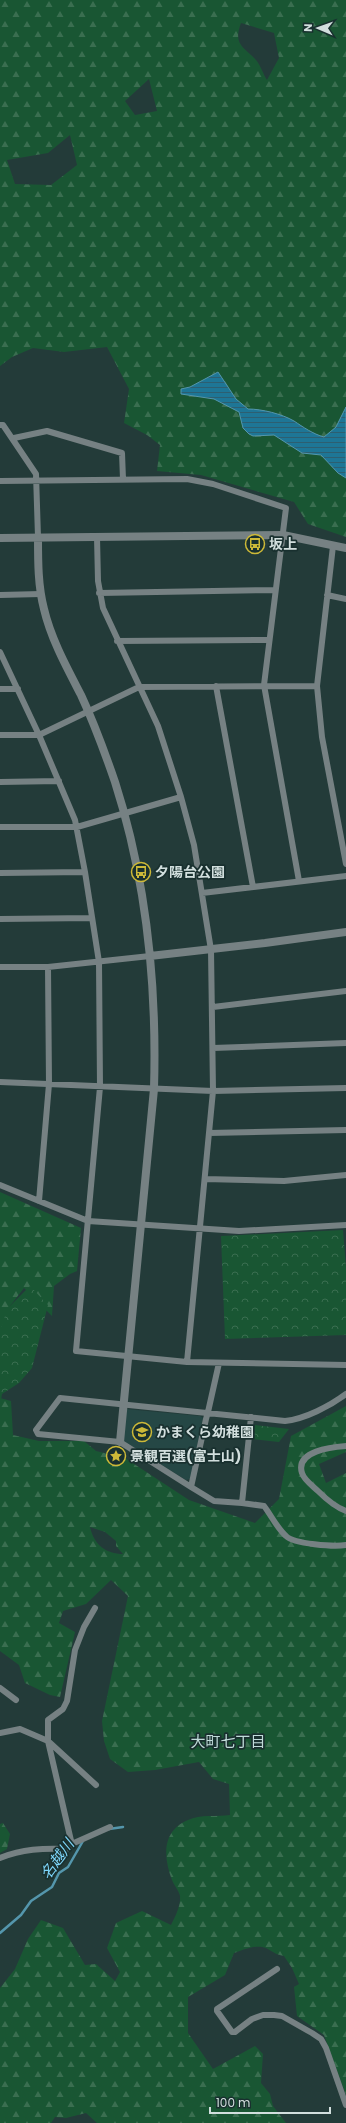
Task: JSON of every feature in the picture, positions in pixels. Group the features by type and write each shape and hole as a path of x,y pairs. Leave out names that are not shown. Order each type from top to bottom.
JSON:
{"street":[{"path":"0,425 3,425 14,438 36,474 38,481 38,538 41,594 50,629 88,711 115,782 124,813 141,888 150,956 154,1009 154,1089 120,1442"},
{"path":"14,438 47,431 122,453 123,479"},
{"path":"0,481 123,479 199,480 286,508 264,685 299,881"},
{"path":"0,538 283,535 346,548"},
{"path":"97,537 99,593 103,608 158,726 181,797 194,845 211,950 213,1007 212,1091 187,1362"},
{"path":"333,546 317,686 322,737 346,864"},
{"path":"99,593 275,590"},
{"path":"0,595 41,594"},
{"path":"327,595 346,599"},
{"path":"118,641 269,640"},
{"path":"0,652 39,735 77,827 98,962 100,1087 76,1351 187,1362 346,1365"},
{"path":"0,736 39,735 139,687 264,685 317,686"},
{"path":"216,686 253,887"},
{"path":"0,689 18,689"},
{"path":"0,782 59,781"},
{"path":"0,827 77,827 181,797"},
{"path":"339,827 346,825"},
{"path":"0,873 85,872"},
{"path":"202,893 346,876"},
{"path":"0,919 92,918"},
{"path":"0,967 48,967 98,962 211,950 346,932"},
{"path":"39,1200 49,1084 48,967"},
{"path":"213,1007 346,991"},
{"path":"213,1048 346,1043"},
{"path":"0,1082 212,1091 346,1088"},
{"path":"209,1133 346,1130"},
{"path":"205,1179 284,1180 346,1175"},
{"path":"0,1185 88,1221 200,1229 277,1230 346,1225"},
{"path":"191,1487 219,1363"},
{"path":"346,1394 338,1400 294,1420 285,1421 60,1398 36,1430 38,1434 120,1442 214,1501 264,1506 286,1537 313,1544 336,1547 346,1545"},
{"path":"242,1503 251,1417"},
{"path":"346,1446 320,1450 311,1454 304,1459 301,1467 302,1474 310,1484 339,1509 346,1511"},
{"path":"72,1845 48,1741 48,1720 63,1709 67,1701 75,1650 84,1627 95,1608"},
{"path":"0,1688 16,1700"},
{"path":"0,1733 20,1729 48,1741 96,1785"},
{"path":"0,1858 14,1852 42,1848 67,1849 74,1843 110,1827"},
{"path":"277,1970 223,2004 217,2011 232,2032 235,2032 252,2019 263,2015 274,2014 282,2016 321,2039 346,2105"}],"shaded area":[{"path":"126,1409 200,1416 203,1418 190,1479 186,1480 122,1440"}],"green space":[{"path":"0,0 346,0 346,537 308,524 294,502 201,475 157,471 160,445 147,435 124,423 129,389 107,347 64,352 33,348 12,357 0,366","holes":["241,23 274,33 279,58 267,80 258,62 243,48 239,41 238,36","149,79 157,111 135,115 125,101","70,135 77,165 51,185 15,184 7,160 48,153"]},
{"path":"0,1192 81,1228 77,1271 70,1274 54,1286 52,1316 24,1288 10,1306 0,1347"},
{"path":"343,1230 346,1268 346,1335 225,1339 221,1236"},
{"path":"30,1286 48,1305 32,1368 19,1383 2,1394 0,1406 0,1332 7,1309"},
{"path":"0,1398 11,1401 13,1435 39,1441 84,1441 96,1451 125,1458 189,1500 255,1523 279,1499 291,1436 346,1406 346,1452 319,1464 326,1483 346,1473 346,2095 324,2035 297,2016 294,1987 299,1984 292,1968 284,1956 276,1954 266,1948 258,1947 234,1953 225,1975 188,1997 188,2033 213,2069 255,2046 263,2054 261,2083 270,2094 273,2106 286,2123 97,2123 86,2113 66,2118 55,2117 51,2123 0,2123 0,1988 15,1969 28,1939 41,1920 63,1928 85,1965 96,1964 115,1981 120,1972 107,1948 116,1923 142,1911 171,1925 180,1904 179,1892 169,1871 166,1853 169,1837 173,1831 179,1825 193,1818 230,1815 229,1784 213,1779 199,1762 155,1770 128,1772 110,1759 104,1741 102,1721 128,1596 111,1580 86,1604 63,1611 59,1623 75,1632 60,1697 50,1695 25,1683 19,1665 0,1651","holes":["90,1527 105,1532 116,1541 116,1546 123,1554 117,1554 102,1547 94,1539"]},
{"path":"255,1425 289,1429 279,1442 252,1439"},
{"path":"3,1823 10,1834 7,1849 0,1853 0,1824"}],"water":[{"path":"218,372 236,399 248,409 266,411 284,416 320,436 324,437 336,427 346,407 346,478 338,473 321,455 302,453 274,435 253,436 249,434 243,428 239,412 214,399 181,394 181,389 190,387"}],"waterway":[{"name":"名越川","path":"109,1829 123,1827"},
{"name":"名越川","path":"0,1933 21,1915 31,1901 52,1887 59,1873 68,1867 83,1841"}],"place":[{"name":"坂上","path":"255,544"},
{"name":"夕陽台公園","path":"141,872"},
{"name":"かまくら幼稚園","path":"142,1432"},
{"name":"景観百選(富士山)","path":"116,1456"}],"district":[{"name":"大町七丁目","path":"228,1741"}]}
